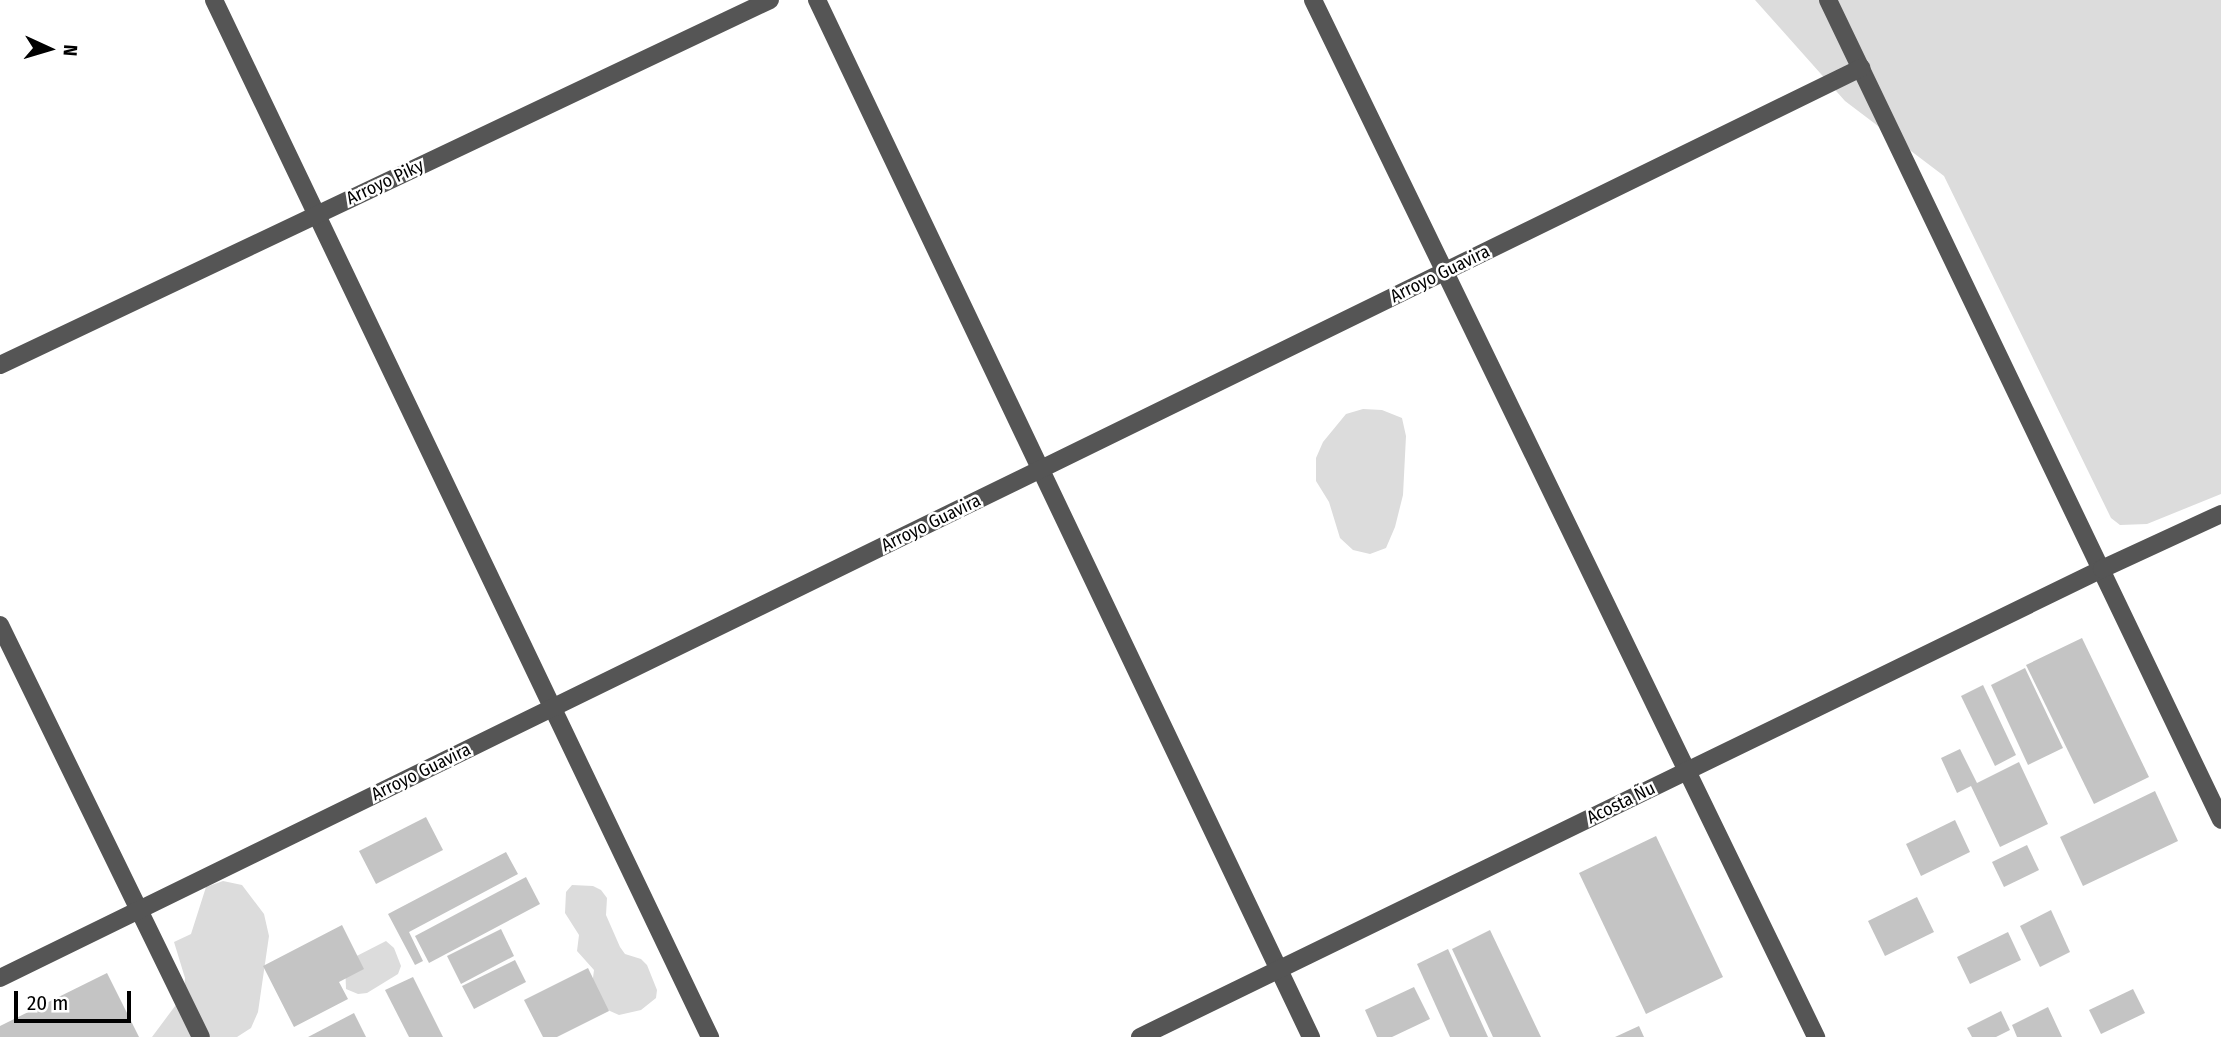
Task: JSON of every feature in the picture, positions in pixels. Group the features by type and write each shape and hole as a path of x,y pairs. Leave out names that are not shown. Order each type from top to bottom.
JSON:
{"street":[{"path":"214,0 710,1037"},
{"name":"Arroyo Piky","path":"0,365 770,0"},
{"path":"817,0 1311,1037"},
{"path":"1313,0 1685,772 1816,1037"},
{"path":"1828,0 2221,820"},
{"name":"Arroyo Guavira","path":"0,978 1861,68"},
{"name":"Acosta Ñu","path":"1140,1037 2102,569 2221,514"},
{"path":"0,625 201,1037"}],"shaded area":[{"path":"1755,0 2221,0 2221,494 2147,524 2120,525 2111,518 1944,176 1845,101"},
{"path":"1363,409 1382,410 1402,418 1406,436 1403,495 1395,527 1386,548 1370,554 1353,550 1340,538 1329,502 1316,481 1316,458 1323,442 1346,414"},
{"path":"223,881 242,885 264,914 269,936 258,1012 251,1028 237,1037 152,1037 184,994 185,978 174,942 191,934 206,887"},
{"path":"572,885 593,886 601,890 607,898 606,915 620,947 625,954 641,959 647,965 657,990 656,998 641,1010 619,1015 601,1007 592,986 594,970 577,951 579,935 565,913 566,892"},
{"path":"386,941 394,948 401,966 398,974 367,993 358,994 346,989 345,962"}],"building":[{"path":"2082,638 2149,777 2094,804 2026,665"},
{"path":"2025,668 2063,748 2028,765 1991,685"},
{"path":"1983,685 2016,755 1995,766 1961,696"},
{"path":"1960,749 1977,783 2019,762 2048,824 2000,847 1971,786 1957,793 1941,758"},
{"path":"2155,791 2178,841 2083,886 2060,837"},
{"path":"426,817 443,850 376,884 359,851"},
{"path":"1955,820 1970,852 1921,876 1906,844"},
{"path":"1656,836 1723,977 1646,1014 1579,873"},
{"path":"2027,845 2039,870 2004,887 1992,862"},
{"path":"506,852 518,874 409,932 423,961 415,965 388,914"},
{"path":"526,877 540,904 429,963 415,936"},
{"path":"1917,897 1934,932 1885,956 1868,921"},
{"path":"2051,910 2070,952 2040,967 2020,926"},
{"path":"342,925 364,969 339,982 348,999 294,1027 263,966"},
{"path":"501,929 514,956 461,984 447,956"},
{"path":"1490,930 1541,1037 1493,1037 1452,949"},
{"path":"2008,932 2021,960 1970,984 1957,957"},
{"path":"1448,949 1488,1037 1450,1037 1417,964"},
{"path":"515,960 526,982 474,1009 462,986"},
{"path":"588,968 609,1011 557,1037 543,1037 524,1000"},
{"path":"107,973 139,1037 0,1037 0,1026"},
{"path":"413,977 443,1037 409,1037 385,990"},
{"path":"1414,987 1430,1019 1392,1037 1377,1037 1365,1010"},
{"path":"2133,989 2145,1013 2101,1034 2089,1010"},
{"path":"2048,1007 2062,1037 2017,1037 2012,1025"},
{"path":"2001,1011 2010,1030 1996,1037 1972,1037 1967,1028"},
{"path":"354,1013 366,1037 308,1037"},
{"path":"1639,1026 1644,1037 1615,1037"}]}
